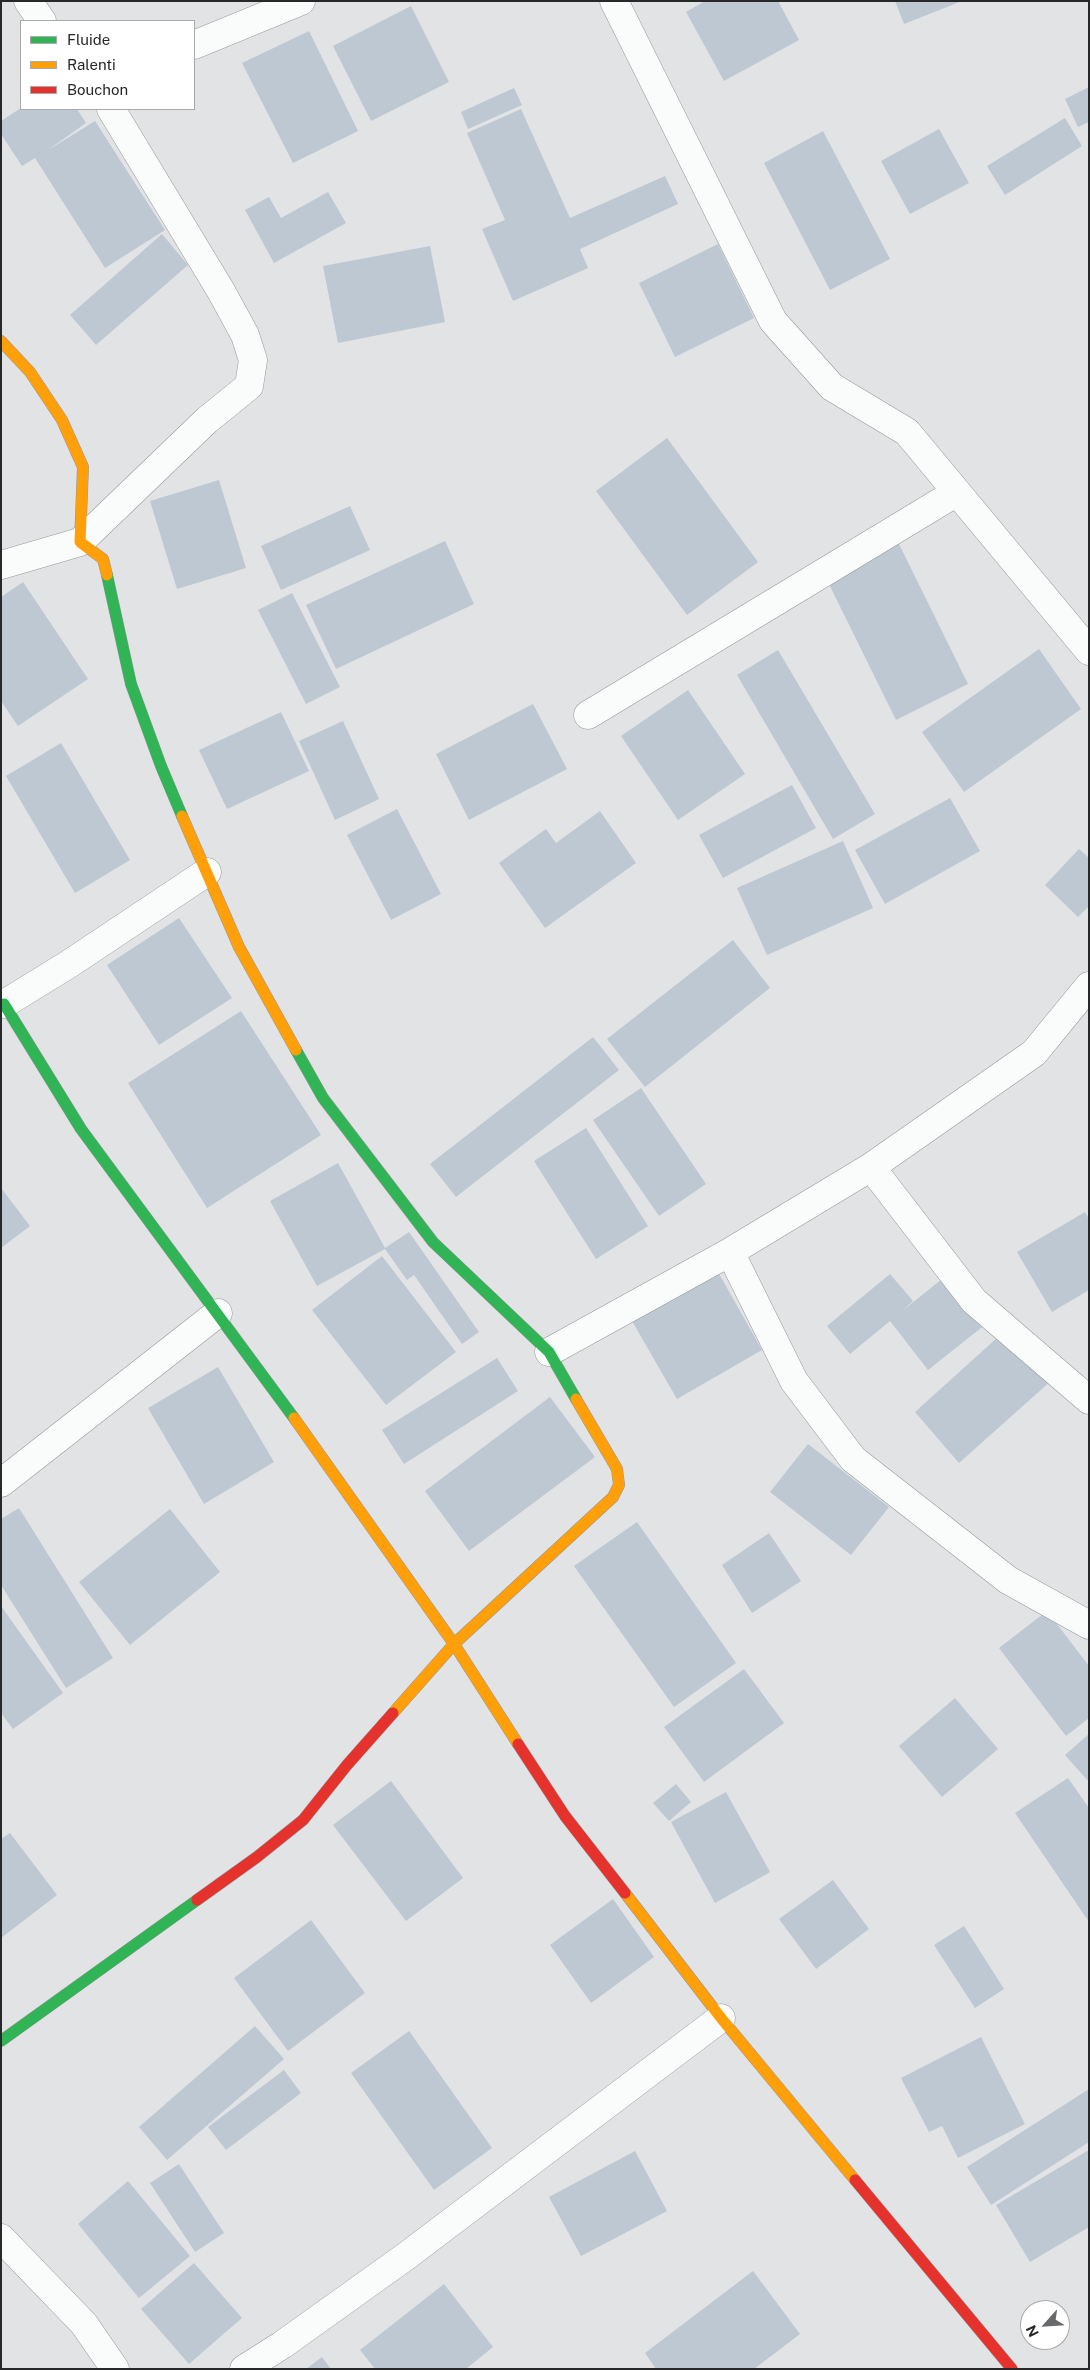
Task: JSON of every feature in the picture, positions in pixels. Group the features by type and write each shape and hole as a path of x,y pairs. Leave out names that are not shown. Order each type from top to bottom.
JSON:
{"street":[{"path":"28,1 41,20"},
{"path":"195,44 301,1"},
{"path":"614,1 773,321 832,387 907,432 1089,651"},
{"path":"1,565 80,542 207,420 249,386 253,360 245,335 221,291 113,110"},
{"path":"1,341 30,372 62,420 84,467 80,542"},
{"path":"588,715 957,492"},
{"path":"1,2041 258,1857 303,1820 347,1766 454,1644 613,1497 619,1485 617,1469 549,1352 433,1242 323,1098 239,947 161,766 131,684 103,559 80,542"},
{"path":"207,872 69,964 3,1005 81,1129 218,1312 454,1644 565,1816 722,2018 1012,2369"},
{"path":"549,1352 730,1252 871,1167 1034,1053 1089,986"},
{"path":"871,1167 974,1301 1089,1400"},
{"path":"730,1252 794,1380 853,1459 1008,1580 1089,1625"},
{"path":"1,1483 218,1312"},
{"path":"244,2369 282,2345 405,2256 722,2018"},
{"path":"1,2238 84,2324 115,2369"}],"building":[{"path":"705,1 778,1 799,40 724,81 686,12"},
{"path":"895,1 962,1 904,24"},
{"path":"411,6 449,82 371,121 333,46"},
{"path":"309,31 358,131 293,163 242,63"},
{"path":"1089,87 1089,122 1078,127 1065,99"},
{"path":"514,88 522,105 468,129 461,112"},
{"path":"20,109 78,110 86,123 48,150 95,121 165,230 105,268 35,158 22,166 1,134 1,121"},
{"path":"521,109 570,218 665,176 678,204 580,249 588,268 513,301 482,229 505,220 467,133"},
{"path":"1065,118 1082,146 1005,195 987,166"},
{"path":"939,129 969,183 910,214 881,161"},
{"path":"823,131 890,259 830,290 764,163"},
{"path":"328,192 346,223 274,263 245,210 269,197 281,218"},
{"path":"162,234 188,265 96,345 70,315"},
{"path":"718,244 754,318 675,357 639,283"},
{"path":"430,246 445,322 338,343 323,266"},
{"path":"667,438 758,562 687,615 596,491"},
{"path":"219,480 246,568 177,589 150,501"},
{"path":"350,506 370,550 281,590 261,546"},
{"path":"897,540 968,684 896,720 825,576"},
{"path":"445,541 474,604 336,669 306,605"},
{"path":"23,582 88,679 18,726 1,701 1,597"},
{"path":"292,593 340,687 306,704 258,610"},
{"path":"1039,649 1081,709 964,792 922,732"},
{"path":"778,650 875,814 833,839 737,675"},
{"path":"688,690 745,774 678,820 621,736"},
{"path":"533,704 567,769 469,820 436,754"},
{"path":"281,712 309,771 227,809 199,750"},
{"path":"343,721 379,799 335,820 299,741"},
{"path":"61,743 130,860 75,893 6,776"},
{"path":"792,785 816,828 723,878 699,835"},
{"path":"950,798 980,851 885,904 855,850"},
{"path":"397,809 441,894 391,920 347,835"},
{"path":"600,811 636,863 545,928 499,863 546,829 556,843"},
{"path":"843,841 873,908 767,955 737,888"},
{"path":"1079,849 1089,858 1089,906 1078,917 1045,885"},
{"path":"179,918 232,998 159,1045 107,965"},
{"path":"733,940 770,988 645,1087 607,1039"},
{"path":"241,1011 321,1135 207,1208 128,1083"},
{"path":"593,1037 619,1070 456,1197 430,1164"},
{"path":"641,1088 706,1184 659,1216 593,1120"},
{"path":"586,1128 648,1226 596,1259 534,1161"},
{"path":"338,1163 385,1248 409,1232 479,1332 462,1344 414,1275 407,1280 385,1249 317,1286 270,1201"},
{"path":"1,1188 30,1226 1,1248"},
{"path":"1085,1212 1089,1219 1089,1290 1052,1312 1017,1252"},
{"path":"382,1256 456,1352 386,1405 312,1310"},
{"path":"718,1272 762,1350 677,1399 632,1321"},
{"path":"890,1274 913,1301 901,1312 947,1275 986,1324 928,1370 890,1321 850,1354 827,1326"},
{"path":"1008,1328 1052,1380 959,1463 915,1412"},
{"path":"497,1358 518,1391 404,1464 382,1430"},
{"path":"218,1367 274,1462 204,1504 148,1408"},
{"path":"550,1397 595,1457 469,1551 425,1491"},
{"path":"808,1444 889,1507 851,1555 770,1492"},
{"path":"19,1508 113,1658 66,1688 1,1585 1,1519"},
{"path":"170,1509 220,1572 130,1645 79,1582"},
{"path":"637,1522 736,1663 674,1707 574,1566"},
{"path":"769,1533 801,1581 752,1613 722,1565"},
{"path":"1,1606 63,1693 13,1729 1,1713"},
{"path":"1047,1611 1089,1666 1089,1718 1066,1736 999,1648"},
{"path":"744,1669 784,1723 704,1782 664,1727"},
{"path":"955,1698 998,1749 942,1797 899,1746"},
{"path":"1089,1734 1089,1782 1065,1755"},
{"path":"1068,1778 1089,1808 1089,1922 1015,1813"},
{"path":"391,1781 463,1878 406,1921 333,1825"},
{"path":"676,1784 691,1802 669,1821 653,1803"},
{"path":"726,1792 770,1872 715,1903 671,1822"},
{"path":"10,1833 57,1895 1,1938 1,1839"},
{"path":"833,1880 869,1929 816,1969 779,1919"},
{"path":"613,1899 654,1957 591,2003 550,1945"},
{"path":"311,1920 365,1993 288,2051 234,1978"},
{"path":"964,1926 1004,1989 975,2008 934,1945"},
{"path":"255,2026 284,2059 167,2160 139,2127"},
{"path":"409,2031 492,2148 434,2190 351,2073"},
{"path":"981,2037 1025,2124 958,2158 942,2126 929,2132 901,2078"},
{"path":"284,2070 301,2093 226,2150 208,2127"},
{"path":"1089,2089 1089,2142 991,2205 967,2167"},
{"path":"1089,2150 1089,2227 1030,2262 996,2205"},
{"path":"635,2151 667,2211 581,2256 549,2197"},
{"path":"179,2164 224,2233 195,2252 150,2183"},
{"path":"128,2181 190,2256 139,2298 78,2224"},
{"path":"194,2263 242,2318 189,2364 141,2309"},
{"path":"753,2271 800,2334 754,2369 656,2369 645,2353"},
{"path":"444,2284 493,2347 466,2369 375,2369 360,2350"},
{"path":"322,2357 331,2369 306,2369"}],"traffic: fast":[{"path":"107,575 131,684 161,766 182,816"},
{"path":"1,1006 4,1004 81,1129 294,1418"},
{"path":"296,1050 323,1098 433,1242 549,1352 576,1399"},
{"path":"1,2041 197,1900"}],"traffic: slow":[{"path":"1,341 30,372 62,420 83,467 80,542 103,559 107,575"},
{"path":"182,816 239,947 296,1050"},
{"path":"393,1713 454,1644 613,1497 619,1485 617,1469 576,1399"},
{"path":"294,1418 454,1644 518,1744"},
{"path":"625,1893 721,2018 855,2180"}],"traffic: jam":[{"path":"197,1900 257,1857 303,1820 347,1765 393,1713"},
{"path":"518,1744 565,1816 625,1893"},
{"path":"855,2180 1012,2369"}]}
